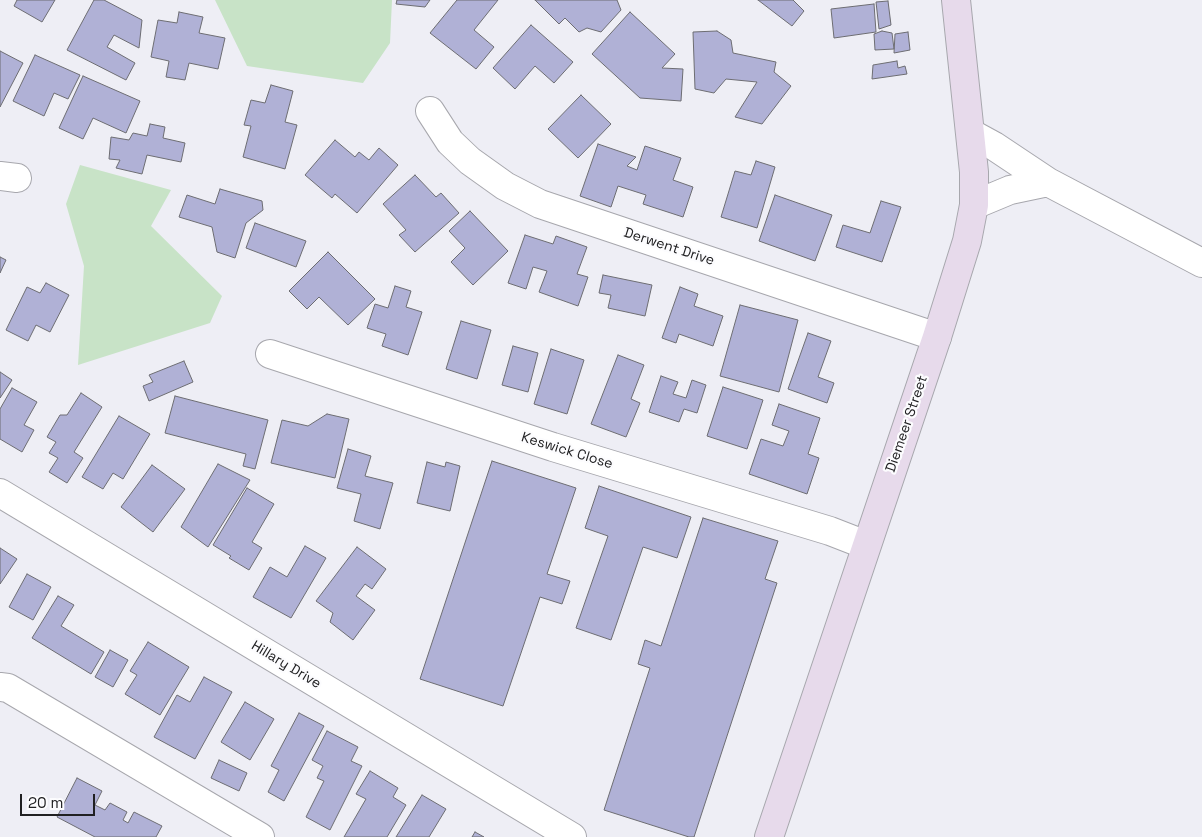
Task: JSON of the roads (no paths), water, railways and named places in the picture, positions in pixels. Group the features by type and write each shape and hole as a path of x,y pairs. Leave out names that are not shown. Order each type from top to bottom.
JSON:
{"street":[{"name":"Diemeer Street","path":"770,837 937,337 967,241 974,205 972,134 956,0"},
{"name":"Derwent Drive","path":"430,111 450,142 470,161 505,186 540,204 937,337"},
{"path":"972,134 994,146 1048,182 1202,263"},
{"path":"974,205 1010,190 1048,182"},
{"name":"Keswick Close","path":"270,354 553,447 830,531 866,545"},
{"name":"Hillary Drive","path":"0,493 572,837"},
{"path":"0,687 17,693 260,837"}]}
